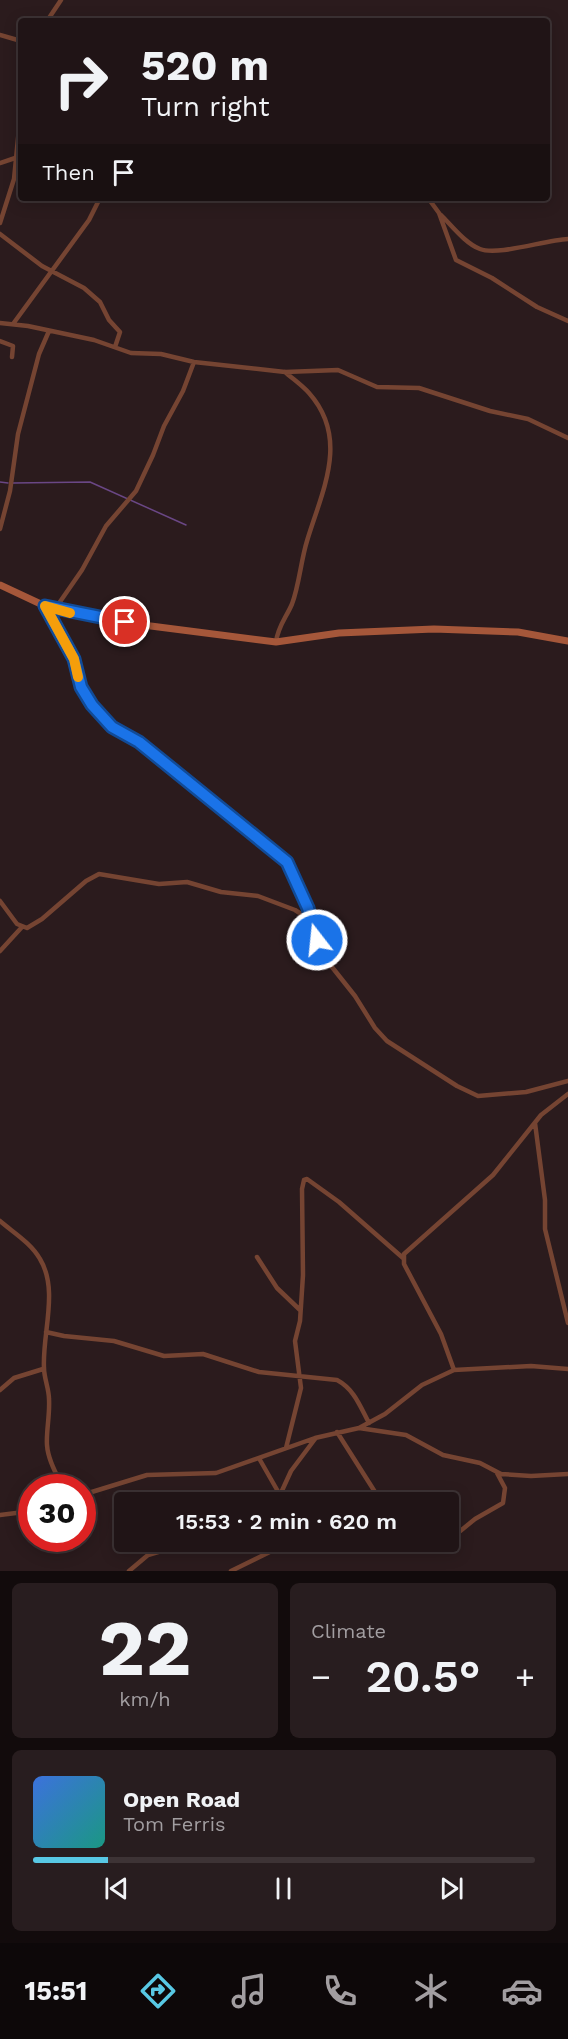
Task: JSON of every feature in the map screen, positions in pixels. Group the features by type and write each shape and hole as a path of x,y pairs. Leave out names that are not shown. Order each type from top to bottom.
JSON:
{"street":[{"path":"49,18 61,0"},
{"path":"0,35 18,40"},
{"path":"0,163 18,157"},
{"path":"0,223 12,190 18,162"},
{"path":"13,324 89,220 98,201"},
{"path":"430,201 472,244 482,250 497,251 568,239"},
{"path":"440,213 456,260 492,278 537,307 568,321"},
{"path":"0,234 52,271 84,288 100,302 109,320 120,333 115,347"},
{"path":"0,323 94,340 131,353 161,354 194,362 285,372 333,369 377,387 426,389 490,411 528,419 568,438"},
{"path":"0,529 18,434 37,362 49,331"},
{"path":"0,341 13,346 12,357"},
{"path":"55,609 82,570 106,526 136,490 164,426 183,391 194,362"},
{"path":"276,642 277,632 292,604 304,550 330,467 329,433 324,416 309,393 285,372"},
{"path":"0,585 55,609 143,625 276,642 339,633 434,629 518,632 568,641"},
{"path":"45,606 74,659 81,687 98,714 112,727 139,742 287,862 312,921 317,940 328,962 355,996 375,1028 402,1052 478,1096 526,1092 568,1081"},
{"path":"0,901 17,924 22,927 32,926 86,881 99,874 159,884 187,882 221,892 258,896 295,910 312,921"},
{"path":"0,951 22,927"},
{"path":"403,1258 410,1246 440,1224 493,1175 541,1115 568,1094"},
{"path":"535,1123 545,1200 545,1229 568,1323"},
{"path":"286,1448 300,1397 295,1341 303,1275 302,1189 304,1180 307,1179 339,1202 403,1258 441,1334 454,1370"},
{"path":"0,1221 33,1249 42,1261 48,1282 44,1369 50,1402 50,1426 46,1443 57,1474"},
{"path":"257,1257 277,1288 300,1310"},
{"path":"46,1332 114,1341 164,1356 203,1354 259,1372 337,1380 345,1384 355,1395 369,1423"},
{"path":"96,1491 147,1475 216,1473 260,1460 315,1438 359,1428 422,1385 454,1370 531,1366 567,1368"},
{"path":"0,1390 14,1378 44,1369"},
{"path":"359,1428 406,1435 443,1455 480,1463 496,1472 521,1476 568,1474"},
{"path":"337,1432 375,1492"},
{"path":"281,1492 291,1471 315,1438"},
{"path":"260,1460 278,1492"},
{"path":"459,1532 475,1519 503,1503 505,1488 496,1472"},
{"path":"0,1515 18,1513"},
{"path":"129,1571 148,1555 158,1552"},
{"path":"231,1571 270,1552"}],"waterway":[{"path":"0,482 8,483"},
{"path":"13,483 90,482 186,525"}],"slow traffic":[{"path":"70,613 45,606 74,659 78,677"}],"route":[{"path":"125,622 45,606 74,659 81,687 98,714 112,727 139,742 287,862 308,908 317,940"}]}
